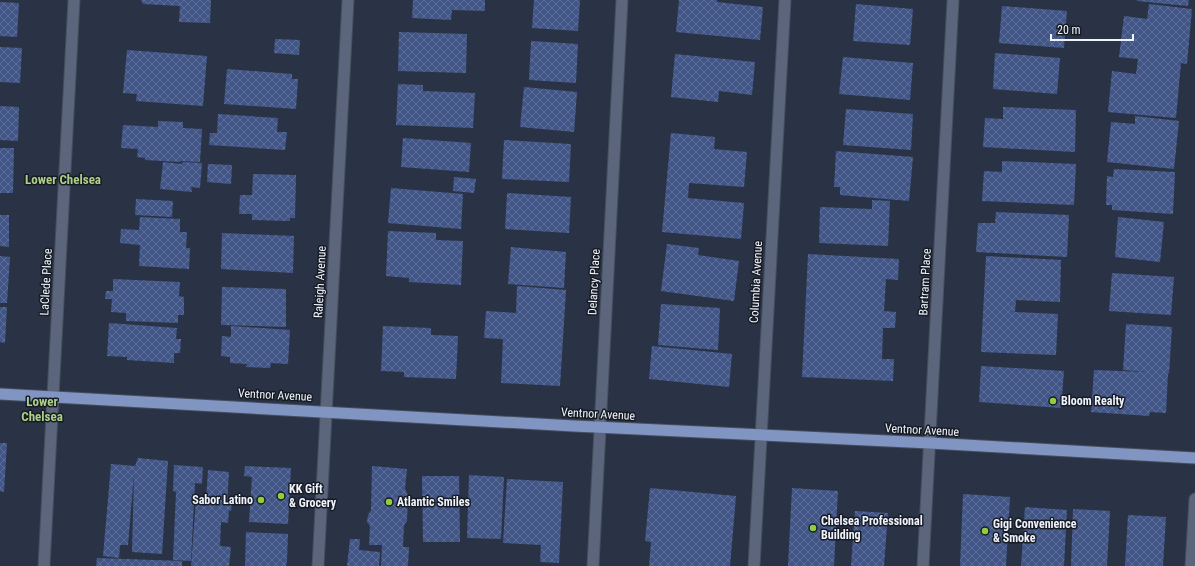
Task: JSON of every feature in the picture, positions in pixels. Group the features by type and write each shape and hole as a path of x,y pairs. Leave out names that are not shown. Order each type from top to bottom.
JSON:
{"main road":[{"name":"Ventnor Avenue","path":"0,394 1195,458"}],"street":[{"name":"LaClede Place","path":"44,566 74,0"},
{"name":"Raleigh Avenue","path":"318,566 348,0"},
{"name":"Delancy Place","path":"593,566 622,0"},
{"name":"Columbia Avenue","path":"754,566 785,0"},
{"name":"Bartram Place","path":"923,566 953,0"},
{"path":"1191,566 1195,499"}],"building":[{"path":"141,0 211,0 210,23 179,22 180,6 143,4"},
{"path":"413,0 485,0 485,11 452,10 451,20 412,18"},
{"path":"534,0 580,0 578,31 532,28"},
{"path":"679,0 717,0 717,2 763,7 760,40 676,32"},
{"path":"1137,0 1189,0 1188,6"},
{"path":"0,2 19,3 17,37 0,36"},
{"path":"856,4 913,9 910,45 853,41"},
{"path":"1149,4 1192,9 1187,64 1181,63 1176,118 1108,112 1112,71 1136,74 1138,59 1119,57 1124,16 1147,19"},
{"path":"1002,6 1067,11 1064,48 999,43"},
{"path":"399,32 467,34 466,73 398,71"},
{"path":"275,39 300,40 299,55 274,53"},
{"path":"531,41 578,44 576,83 529,80"},
{"path":"0,47 22,48 20,83 0,82"},
{"path":"127,50 207,56 203,106 136,101 137,94 123,93"},
{"path":"995,53 1060,58 1057,94 993,89"},
{"path":"675,54 755,62 752,95 719,91 718,102 671,97"},
{"path":"843,57 913,63 910,100 839,94"},
{"path":"227,69 292,74 292,79 298,79 296,109 224,104"},
{"path":"398,84 423,85 423,91 475,93 473,128 396,125"},
{"path":"524,87 577,92 574,132 520,127"},
{"path":"0,106 19,107 18,141 0,140"},
{"path":"1003,107 1076,110 1075,152 983,147 985,118 1003,119"},
{"path":"846,109 913,114 911,150 843,145"},
{"path":"218,114 278,118 277,132 287,132 285,150 209,145 210,133 217,133"},
{"path":"1135,116 1179,121 1174,169 1107,162 1111,122 1135,124"},
{"path":"158,121 183,122 183,128 202,129 200,162 145,160 145,158 137,157 138,149 121,148 123,125 158,127"},
{"path":"671,133 715,137 714,149 747,152 744,187 689,183 688,198 744,203 741,239 662,232"},
{"path":"403,138 471,143 469,172 401,167"},
{"path":"504,140 571,144 569,182 502,179"},
{"path":"0,148 14,148 13,193 0,193"},
{"path":"836,151 913,157 909,201 840,195 840,187 834,187"},
{"path":"1002,161 1076,164 1074,205 982,201 984,171 1002,172"},
{"path":"163,162 182,164 182,162 202,163 200,188 191,187 192,192 160,189"},
{"path":"208,164 232,165 231,184 207,182"},
{"path":"1114,169 1175,172 1173,214 1112,210 1112,205 1106,205 1107,176 1113,177"},
{"path":"253,174 296,175 295,218 290,218 290,221 252,220 252,214 239,214 240,195 252,195"},
{"path":"454,177 476,179 474,193 453,191"},
{"path":"391,188 463,194 461,229 388,223"},
{"path":"507,193 571,197 569,233 505,229"},
{"path":"136,199 173,201 172,217 135,215"},
{"path":"872,200 890,201 888,246 819,243 820,207 872,209"},
{"path":"996,212 1069,215 1067,257 976,252 978,223 995,223"},
{"path":"0,215 9,215 9,247 0,246"},
{"path":"140,217 180,219 180,232 187,232 186,248 190,248 189,269 139,266 140,245 120,243 121,229 139,230"},
{"path":"1118,217 1164,222 1160,262 1115,257"},
{"path":"388,231 436,233 436,240 463,241 461,285 409,282 409,278 386,276"},
{"path":"222,233 294,236 293,273 221,269"},
{"path":"667,244 699,248 698,255 739,261 734,301 661,291"},
{"path":"511,247 566,252 564,288 508,284"},
{"path":"808,254 899,259 898,280 886,279 884,311 896,312 895,328 883,328 882,359 894,359 893,381 802,377"},
{"path":"0,256 10,257 7,303 0,303"},
{"path":"986,256 1061,260 1060,302 1016,300 1015,312 1058,314 1056,355 981,352"},
{"path":"1112,273 1174,277 1171,315 1109,311"},
{"path":"113,279 180,282 179,296 184,297 184,315 178,315 178,323 126,321 126,313 111,312 112,299 105,299 106,291 113,291"},
{"path":"517,286 566,290 560,386 501,383 503,339 484,338 486,311 516,313"},
{"path":"222,287 286,289 286,327 221,325"},
{"path":"661,304 720,308 718,350 658,345"},
{"path":"0,307 7,307 5,343 0,342"},
{"path":"109,323 177,328 176,339 181,339 180,353 174,353 174,363 127,360 127,357 107,356"},
{"path":"1126,324 1172,327 1166,413 1150,412 1149,416 1091,412 1094,370 1147,372 1123,370"},
{"path":"231,326 290,330 288,364 271,363 270,368 246,367 247,364 230,363 230,357 221,356 222,336 231,337"},
{"path":"383,326 431,328 431,335 458,336 456,379 404,377 404,372 381,371"},
{"path":"652,346 732,354 729,387 649,379"},
{"path":"981,366 1064,371 1061,408 979,402"},
{"path":"0,443 7,443 4,492 0,491"},
{"path":"138,458 168,461 162,554 132,552 134,474 128,545 120,545 119,558 103,556 111,464 135,466"},
{"path":"174,465 203,467 202,484 195,483 191,561 173,560 176,492 173,491"},
{"path":"245,466 291,468 288,524 249,522 252,477 244,476"},
{"name":"Atlantic Smiles","path":"372,466 407,469 405,489 408,495 407,521 404,525 403,547 409,547 408,566 381,566 382,545 369,545 370,526 367,522 368,515 371,510"},
{"path":"208,470 229,472 227,504 232,504 231,511 229,510 228,523 221,522 220,546 231,547 229,566 191,566 196,500 206,500"},
{"path":"469,475 504,477 501,539 467,538"},
{"path":"422,476 459,476 460,542 423,542"},
{"path":"507,479 563,482 559,563 540,562 541,545 503,543"},
{"path":"650,488 736,496 730,566 649,566 651,542 645,541"},
{"name":"Chelsea Professional Building","path":"792,488 838,491 834,566 788,566"},
{"name":"Gigi Convenience & Smoke","path":"963,494 1010,497 1006,566 960,566"},
{"path":"1025,507 1067,510 1064,566 1021,566"},
{"path":"1073,509 1110,511 1107,566 1071,566"},
{"path":"855,511 888,513 884,566 851,566"},
{"path":"1128,515 1166,517 1163,566 1125,566"},
{"path":"246,532 288,534 286,566 245,566"},
{"path":"350,539 360,539 359,550 380,552 379,566 347,566"},
{"path":"97,558 182,561 182,566 96,566"}],"place":[{"name":"Bloom Realty","path":"1053,401"},
{"name":"KK Gift & Grocery","path":"281,496"},
{"name":"Sabor Latino","path":"261,500"},
{"name":"Atlantic Smiles","path":"389,502"},
{"name":"Chelsea Professional Building","path":"813,528"},
{"name":"Gigi Convenience & Smoke","path":"985,531"}],"district":[{"name":"Lower Chelsea","path":"63,179"},
{"name":"Lower Chelsea","path":"42,408"}]}
